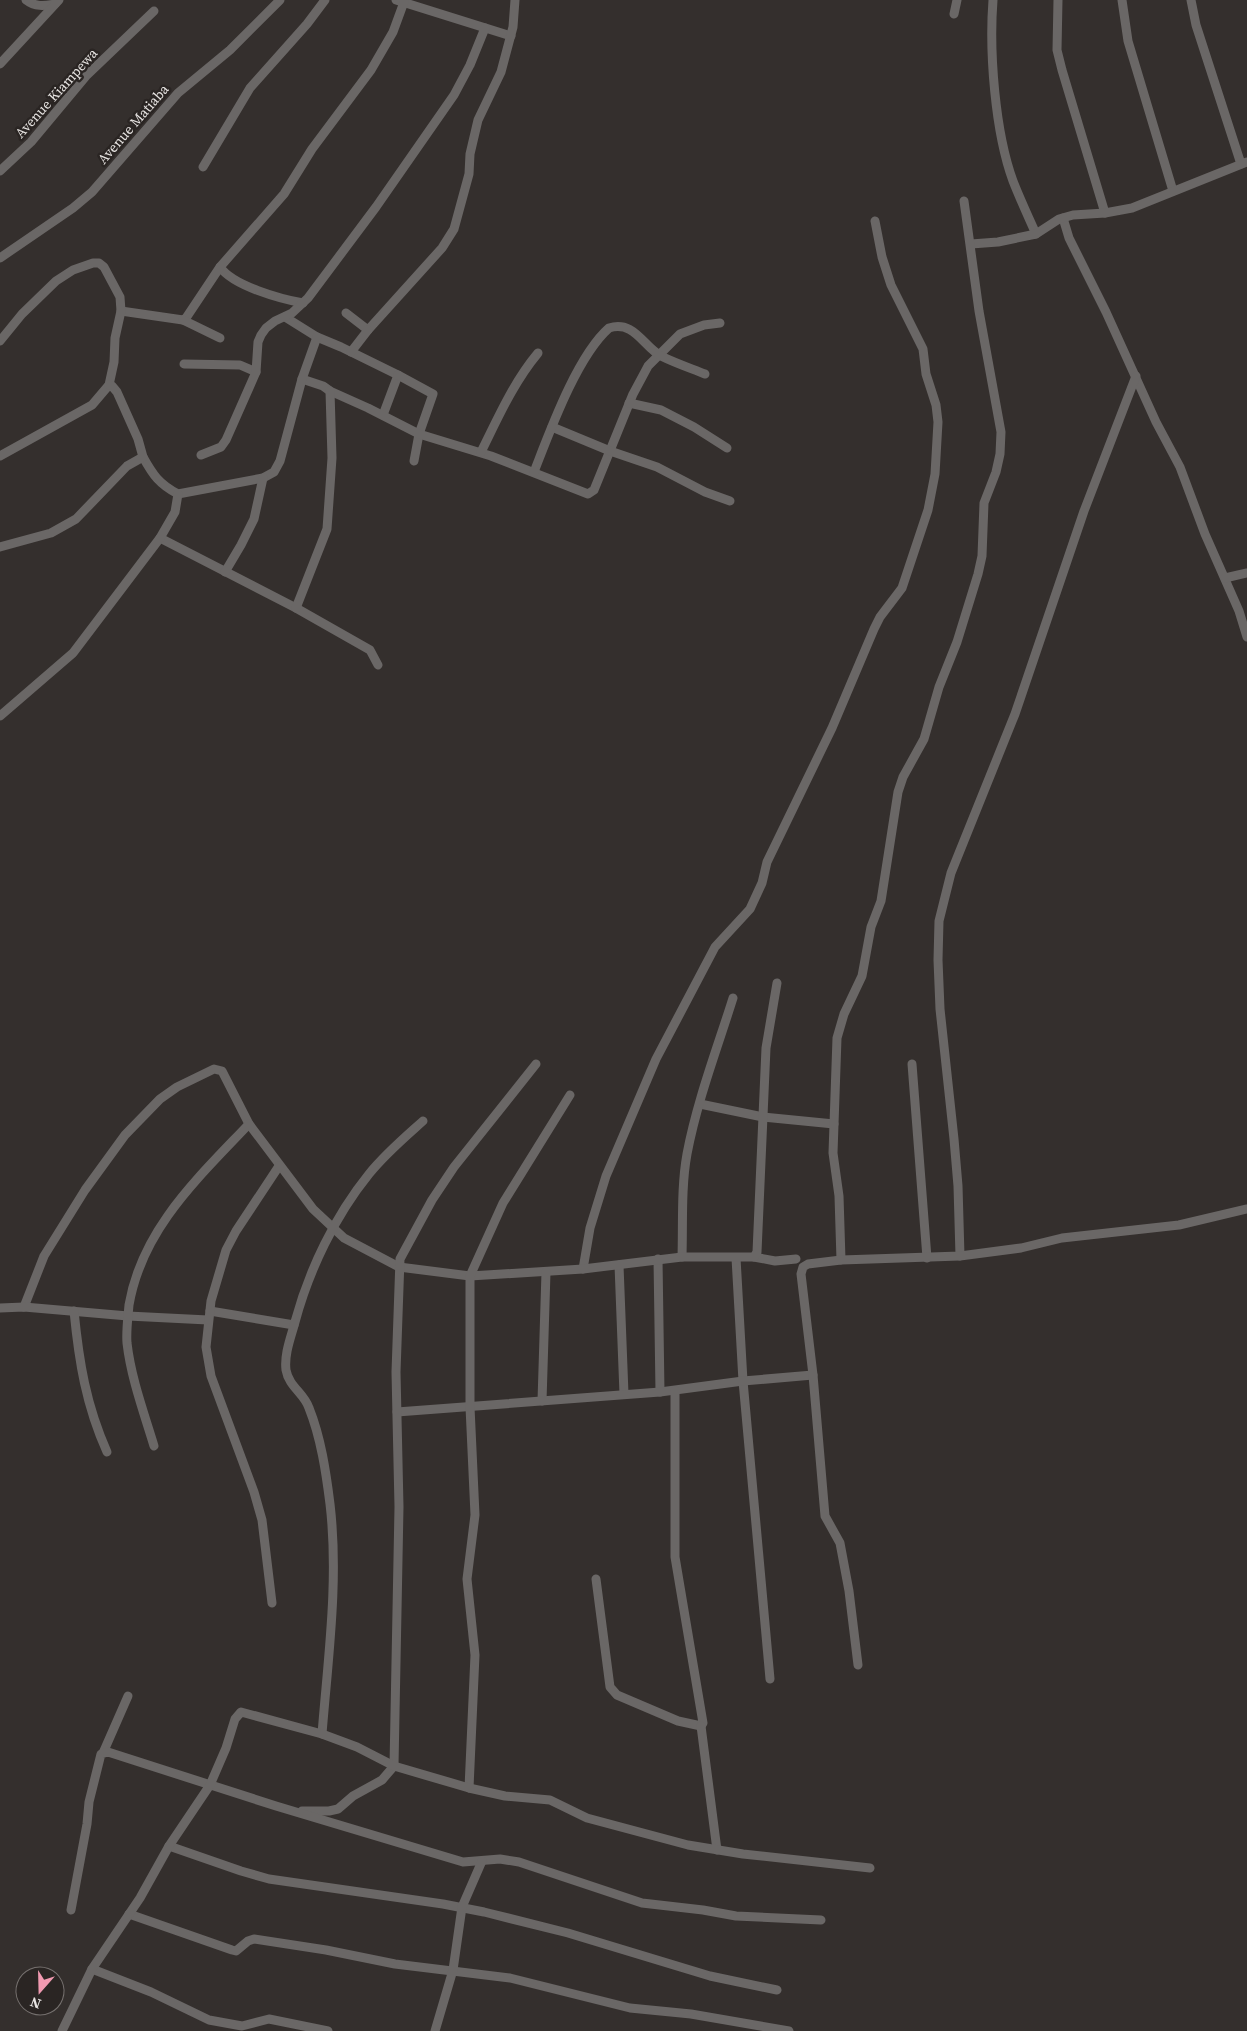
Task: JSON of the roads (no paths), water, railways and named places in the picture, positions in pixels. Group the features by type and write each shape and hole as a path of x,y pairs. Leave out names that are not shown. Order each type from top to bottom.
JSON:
{"street":[{"path":"26,0 31,4 44,6 57,2"},
{"name":"Avenue Matiaba","path":"0,258 73,208 92,192 178,93 230,50 280,0"},
{"path":"203,167 250,88 307,24 325,0"},
{"path":"351,352 368,330 442,248 454,229 469,174 470,154 478,120 501,72 511,36 515,0"},
{"path":"954,14 957,0"},
{"path":"993,0 994,84 999,120 1012,180 1036,234"},
{"path":"1058,0 1057,50 1105,213"},
{"path":"1122,0 1128,41 1173,191"},
{"path":"970,244 998,242 1036,234 1059,218 1132,208 1244,163 1201,41 1190,0"},
{"path":"183,320 220,267 284,194 312,149 371,70 393,32 400,1 511,36"},
{"path":"0,64 57,2"},
{"name":"Avenue Kiampewa","path":"0,171 31,142 86,76 154,11"},
{"path":"201,455 221,447 226,440 256,372 258,342 261,335 275,321 285,317 303,303 322,281 454,95 470,65 485,28"},
{"path":"841,1260 839,1196 834,1159 834,1089 839,1028 862,976 871,927 886,882 898,792 903,777 924,739 939,687 957,642 978,574 982,556 984,503 996,472 1000,454 1001,432 979,311 964,201"},
{"path":"1063,218 1069,238 1136,376 1156,422 1180,467 1247,636"},
{"path":"583,1269 590,1228 601,1191 656,1059 715,947 750,909 762,883 767,862 832,728 874,629 880,617 902,588 928,510 935,474 938,437 936,405 927,378 923,349 891,285 882,257 875,221"},
{"path":"0,341 22,314 56,281 73,270 93,263 104,267 111,277 120,297 121,311 115,338 114,362 108,385 92,405 0,456"},
{"path":"220,267 228,274 256,290 279,298 303,303"},
{"path":"121,311 183,320 220,338"},
{"path":"346,313 368,330"},
{"path":"285,317 317,338 351,352 434,394 419,434 414,461"},
{"path":"302,380 323,386 419,434 481,452 585,494 590,494 610,451 629,402 644,373 680,334 704,324 720,323"},
{"path":"534,472 552,427 590,349 609,328 622,327 633,330 659,355 705,374"},
{"path":"108,385 112,386 117,392 138,439 143,457 155,478 166,488 178,494 263,478 274,472 280,461 302,380 317,338"},
{"path":"481,452 522,372 538,353"},
{"path":"184,364 240,365 256,372"},
{"path":"383,415 398,375"},
{"path":"960,1256 958,1186 940,1009 939,920 951,872 1015,714 1084,511 1136,376"},
{"path":"296,608 326,529 332,458 330,391"},
{"path":"629,402 668,414 694,427 727,448"},
{"path":"552,427 610,451 657,467 705,492 730,501"},
{"path":"0,547 51,533 76,519 127,466 143,457"},
{"path":"225,572 242,545 254,519 263,478"},
{"path":"0,716 74,653 160,538 175,512 178,494"},
{"path":"160,538 296,608 370,650 378,664"},
{"path":"1225,578 1247,572"},
{"path":"754,1257 757,1252 766,1048 776,983"},
{"path":"682,1257 686,1164 693,1128 733,998"},
{"path":"294,1811 330,1811 338,1809 359,1792 382,1780 394,1766 399,1507 396,1372 399,1267 402,1254 432,1200 454,1167 536,1064"},
{"path":"912,1064 928,1258"},
{"path":"24,1307 44,1256 85,1190 125,1135 160,1099 194,1076 214,1068 222,1070 249,1124 313,1209 344,1238 399,1267 470,1276 583,1269 682,1257 754,1257 775,1261 796,1259"},
{"path":"469,1788 475,1655 467,1579 475,1515 470,1407 470,1276 503,1203 570,1095"},
{"path":"700,1104 763,1117 834,1124"},
{"path":"322,1734 332,1595 330,1506 323,1456 310,1408 305,1399 292,1386 287,1373 286,1357 294,1325 310,1278 333,1228 369,1174 384,1156 423,1121"},
{"path":"154,1446 131,1367 127,1342 132,1286 142,1257 165,1218 249,1124"},
{"path":"272,1603 267,1553 257,1501 211,1376 206,1347 209,1316 226,1250 236,1231 279,1166"},
{"path":"858,1665 849,1591 840,1543 825,1516 813,1375 801,1271 803,1267 808,1264 841,1260 960,1256 1035,1245 1062,1238 1179,1225 1247,1209"},
{"path":"736,1258 743,1381 770,1679"},
{"path":"658,1259 660,1392"},
{"path":"619,1265 624,1394"},
{"path":"542,1401 546,1272"},
{"path":"0,1308 24,1307 128,1316 209,1316 294,1325"},
{"path":"74,1311 86,1398 107,1452"},
{"path":"397,1412 675,1391 743,1381 813,1375"},
{"path":"675,1391 675,1557 703,1723 701,1726 717,1850"},
{"path":"596,1579 610,1687 613,1691 670,1718 701,1726"},
{"path":"71,1910 87,1824 89,1802 103,1753 128,1696"},
{"path":"62,2031 92,1969 129,1914 169,1846 210,1785 239,1713 245,1712 322,1734 357,1747 394,1766 469,1788 505,1796 550,1800 596,1821 679,1843 717,1850 870,1868"},
{"path":"103,1753 108,1752 463,1862 500,1859 519,1862 642,1903 736,1916 821,1920"},
{"path":"169,1846 241,1871 269,1878 462,1907 568,1933 710,1976 777,1990"},
{"path":"436,2031 453,1970 462,1907 482,1861"},
{"path":"129,1914 236,1951 248,1940 254,1939 326,1950 395,1964 510,1978 642,2010 691,2014 789,2031"},
{"path":"92,1969 151,1992 209,2020 242,2026 269,2019 328,2031"}]}
